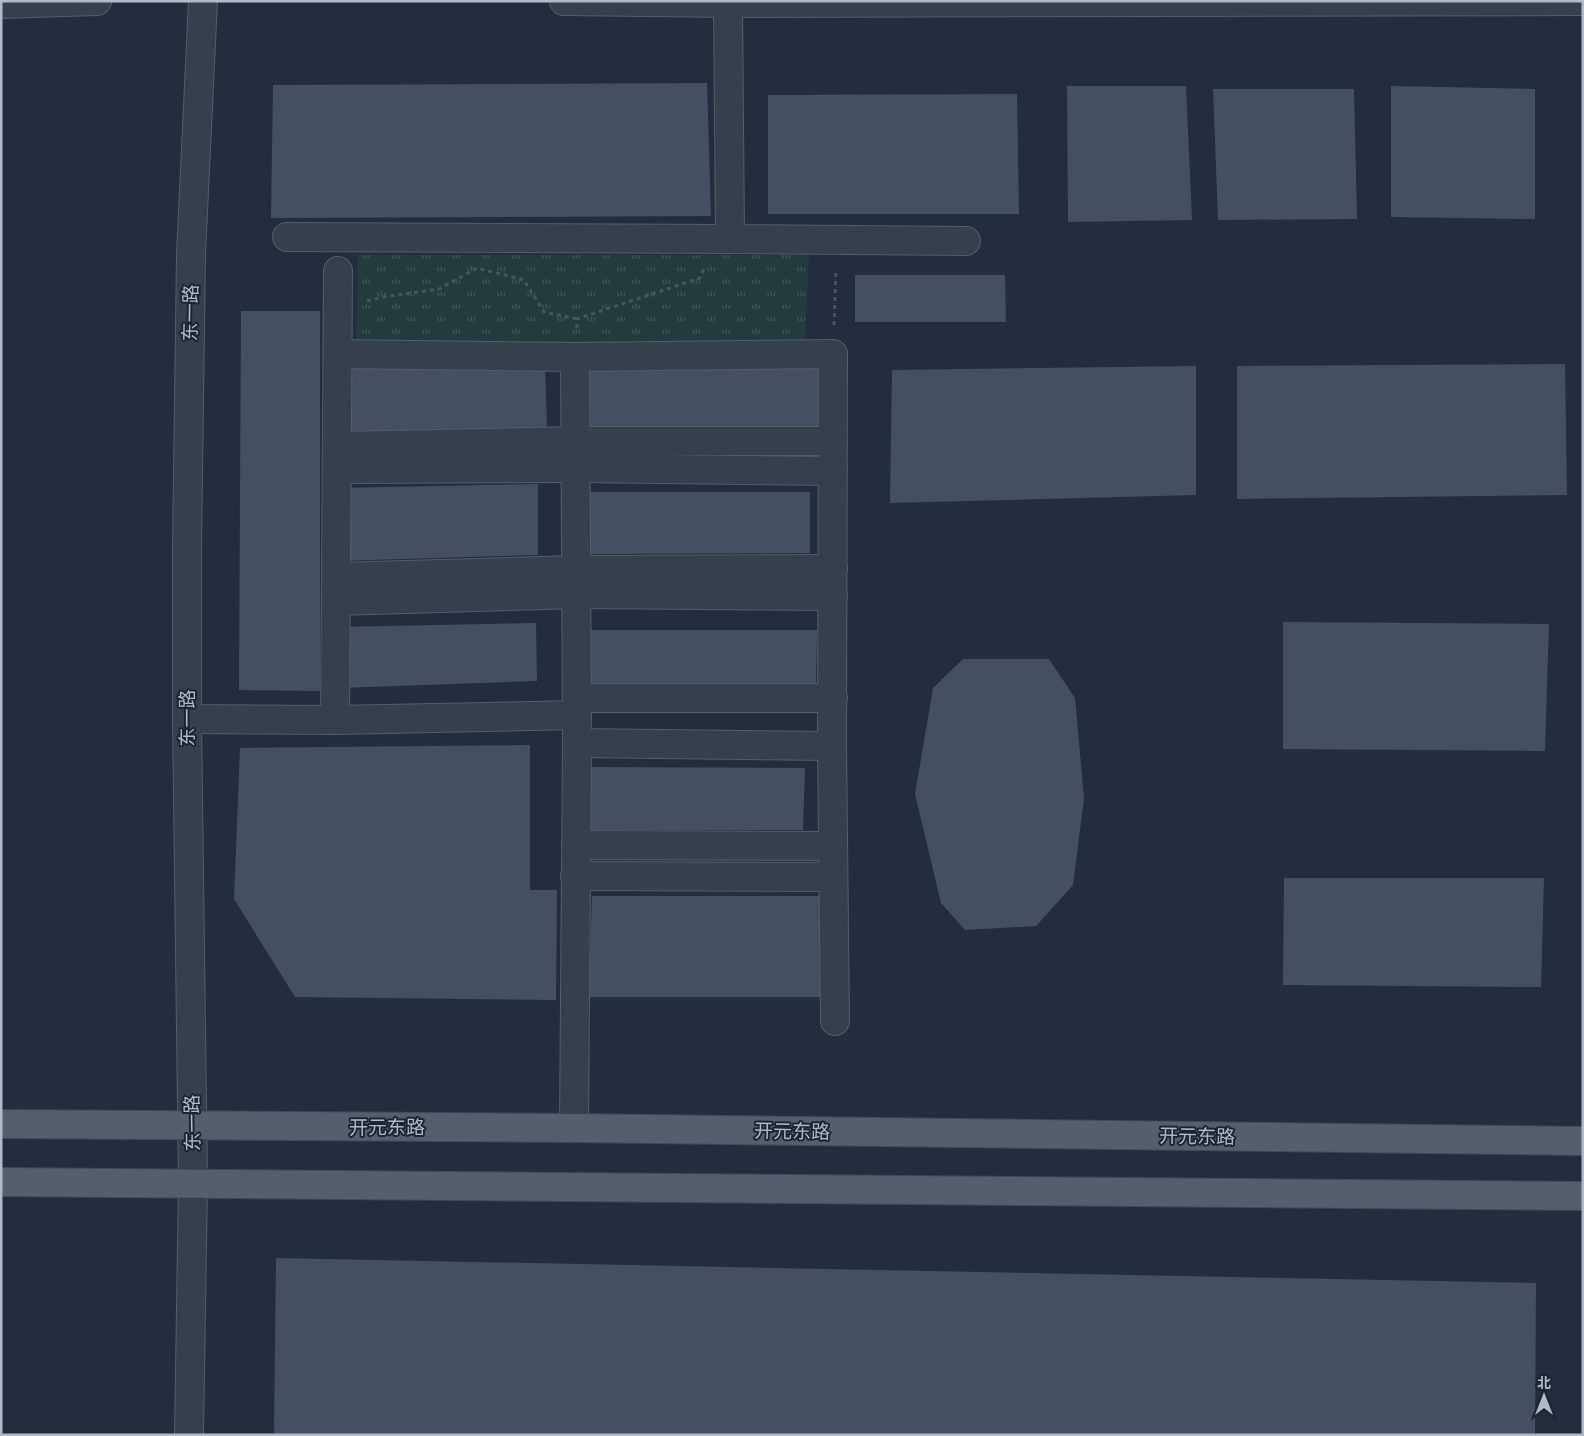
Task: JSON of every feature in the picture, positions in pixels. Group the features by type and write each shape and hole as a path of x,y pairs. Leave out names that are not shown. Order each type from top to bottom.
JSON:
{"main road":[{"name":"开元东路","path":"1,1124 574,1128 1583,1141"},
{"path":"1,1182 1583,1196"}],"street":[{"path":"1,4 97,1"},
{"name":"东一路","path":"189,1435 193,1183 187,719 187,548 191,254 203,1"},
{"path":"564,1 728,3 1583,1"},
{"path":"724,239 728,3"},
{"path":"287,237 966,241"},
{"path":"335,720 338,271"},
{"path":"338,354 575,356 833,354 832,746 835,1021"},
{"path":"574,1128 577,743 575,356"},
{"path":"337,458 576,440 833,440"},
{"path":"337,458 576,468 833,471"},
{"path":"336,589 576,582 833,569"},
{"path":"576,582 833,596"},
{"path":"187,719 335,720 577,707 833,698"},
{"path":"577,743 832,746"},
{"path":"576,845 833,846"},
{"path":"575,876 833,877"}],"path":[{"path":"338,308 383,297 439,289 477,268 524,280 544,312 578,319 700,278 724,239"},
{"path":"833,354 837,240"},
{"path":"575,356 578,319"}],"green space":[{"path":"358,255 809,255 805,345 356,347"}],"building":[{"path":"707,83 711,216 271,218 273,85"},
{"path":"1067,86 1186,86 1192,220 1068,222"},
{"path":"1391,86 1535,89 1535,219 1391,217"},
{"path":"1213,89 1354,89 1357,219 1218,220"},
{"path":"1017,94 1019,214 768,214 768,95"},
{"path":"855,275 1005,275 1006,322 855,322"},
{"path":"241,311 320,311 320,691 239,690"},
{"path":"545,361 547,429 339,431 340,364"},
{"path":"1565,364 1567,495 1237,499 1237,366"},
{"path":"822,366 822,430 588,430 587,368"},
{"path":"1196,366 1196,495 890,503 892,370"},
{"path":"538,484 538,555 337,561 337,488"},
{"path":"584,492 810,492 810,553 584,554"},
{"path":"1283,622 1549,624 1545,751 1283,749"},
{"path":"536,623 537,681 339,688 337,627"},
{"path":"583,630 817,630 816,687 584,687"},
{"path":"963,659 1049,659 1075,698 1084,798 1073,885 1036,926 965,930 941,903 915,794 933,688"},
{"path":"530,745 530,890 557,890 556,1000 295,997 234,899 240,748"},
{"path":"583,767 805,768 803,830 583,830"},
{"path":"1284,878 1544,878 1541,987 1283,985"},
{"path":"592,896 823,896 823,997 589,997"},
{"path":"276,1258 1536,1283 1535,1435 274,1435"}]}
